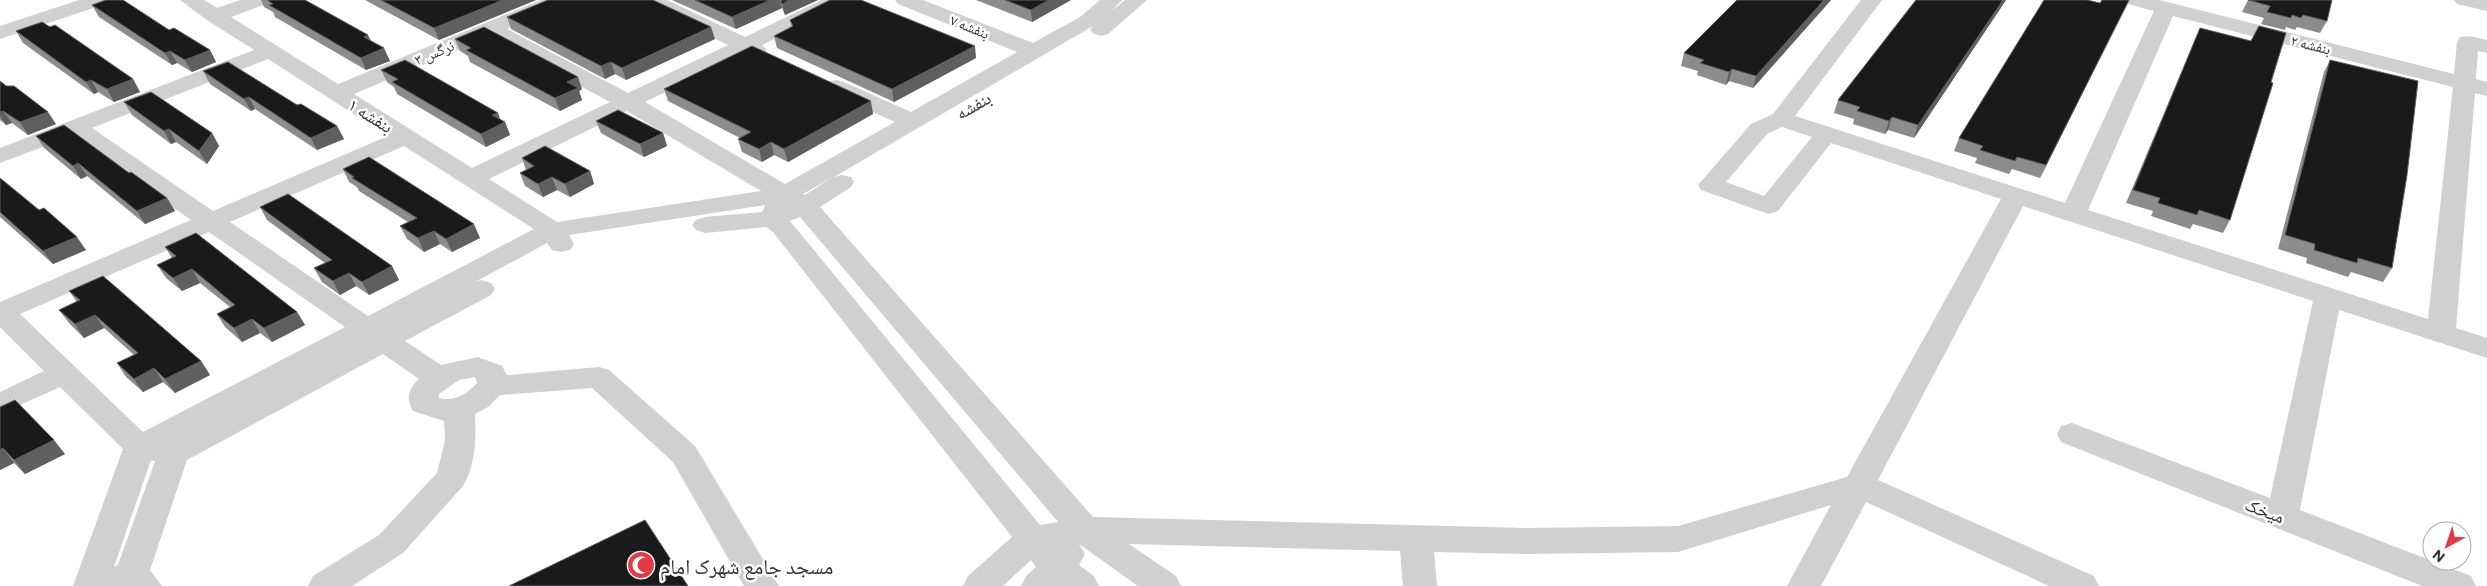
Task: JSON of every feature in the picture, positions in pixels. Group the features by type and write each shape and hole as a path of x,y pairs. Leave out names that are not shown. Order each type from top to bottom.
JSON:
{"street":[{"path":"0,33 99,0"},
{"name":"بنفشه ۱","path":"190,0 471,178 558,238"},
{"path":"214,16 259,0"},
{"name":"نرگس ۳","path":"337,93 559,0"},
{"path":"651,0 772,57"},
{"path":"471,178 838,0"},
{"name":"بنفشه ۷","path":"905,0 1034,51"},
{"path":"934,11 956,0"},
{"name":"بنفشه","path":"786,206 912,121 1087,21 1112,0"},
{"name":"بنفشه","path":"786,206 825,191 1106,28 1137,0"},
{"path":"1826,134 1769,206 1710,185 1759,129 1780,119 1872,0"},
{"name":"بنفشه ۲","path":"2134,0 2166,8 2202,8 2476,86"},
{"path":"2464,0 2487,5"},
{"path":"2073,214 2166,8"},
{"path":"490,29 628,102 786,206 921,339 1084,530 1164,586"},
{"path":"2441,333 2476,86 2468,42 2487,47"},
{"path":"0,156 270,51"},
{"path":"816,77 912,121"},
{"path":"1780,119 2487,348"},
{"path":"74,127 437,377"},
{"path":"174,453 140,447 1,311 405,137"},
{"path":"1804,586 2016,195"},
{"path":"90,586 140,447 374,335 558,238 730,222 786,206"},
{"path":"786,206 782,226 1032,539 1059,580"},
{"path":"2282,517 2328,296"},
{"path":"129,582 174,453 374,335"},
{"path":"884,354 921,339"},
{"path":"478,367 492,373 492,386 480,400 459,409 437,411 424,404 424,391 437,377 458,368 478,367"},
{"path":"0,404 64,373"},
{"path":"492,386 599,377 684,454 762,586"},
{"path":"324,586 391,544 452,478 461,441 459,409"},
{"name":"میخک","path":"2072,434 2459,586"},
{"path":"980,586 1032,539 1084,530 1527,541 1678,539 1859,486 2082,586"},
{"path":"1059,580 1084,530"},
{"path":"1416,538 1420,586"}],"building":[{"path":"106,0 123,0 169,30 174,28 210,50 185,60 170,51 165,53 92,5"},
{"path":"267,0 305,0 368,35 364,37 384,48 361,58 269,5 273,4"},
{"path":"381,0 503,0 434,28"},
{"path":"548,0 653,0 711,27 622,68 611,62 601,66 507,17"},
{"path":"695,0 770,0 732,17"},
{"path":"781,0 790,0 782,4"},
{"path":"830,0 861,0 975,46 892,89 774,36 793,26 790,20"},
{"path":"1005,0 1049,0 1031,10"},
{"path":"1737,0 1824,0 1756,76 1732,69 1729,72 1700,63 1704,60 1684,53"},
{"path":"1916,0 2003,0 1918,125 1892,117 1889,121 1857,111 1860,107 1838,100"},
{"path":"2044,0 2087,0 2100,3 2102,0 2129,0 2046,165 2017,157 2015,161 1980,150 1983,146 1959,138"},
{"path":"2248,0 2332,0 2327,21 2303,15 2301,18 2292,15 2291,18 2267,12 2270,6"},
{"path":"42,22 50,27 55,25 133,79 107,89 91,80 86,82 16,31"},
{"path":"2259,26 2286,33 2271,82 2273,83 2230,220 2199,210 2197,215 2158,203 2160,198 2133,190 2200,28 2251,41"},
{"path":"484,27 578,77 567,82 578,88 555,98 466,50 471,48 455,39"},
{"path":"752,46 871,101 784,149 771,142 759,149 738,139 751,132 664,89"},
{"path":"405,60 498,113 492,115 505,122 481,134 392,82 398,79 381,70"},
{"path":"2330,60 2418,81 2407,175 2392,268 2358,258 2357,263 2314,250 2315,244 2285,235"},
{"path":"228,62 297,105 301,104 337,126 311,138 249,97 244,99 203,71"},
{"path":"0,81 6,86 14,86 48,112 20,122 3,111 0,112"},
{"path":"151,92 212,133 199,151 169,129 164,131 124,102"},
{"path":"618,110 663,133 640,144 596,121"},
{"path":"64,125 129,173 131,172 167,198 137,211 78,163 73,166 36,136"},
{"path":"545,146 590,171 565,184 552,177 538,184 520,173 534,166 522,158"},
{"path":"369,157 474,224 446,239 434,231 418,238 400,226 417,218 352,178 354,177 343,169"},
{"path":"0,178 39,210 44,208 77,237 43,251 0,212"},
{"path":"288,194 392,266 362,282 349,273 333,281 314,268 332,260 260,207"},
{"path":"196,233 297,312 264,328 252,319 234,328 217,314 235,305 192,269 173,278 157,265 176,256 165,247"},
{"path":"103,276 201,361 165,379 154,368 134,379 117,363 138,353 95,315 75,324 59,310 80,300 69,291"},
{"path":"15,400 54,440 14,460 3,448 0,450 0,407"},
{"path":"645,520 688,586 509,586"}],"place":[{"name":"مسجد جامع شهرک امام","path":"641,565"}]}
